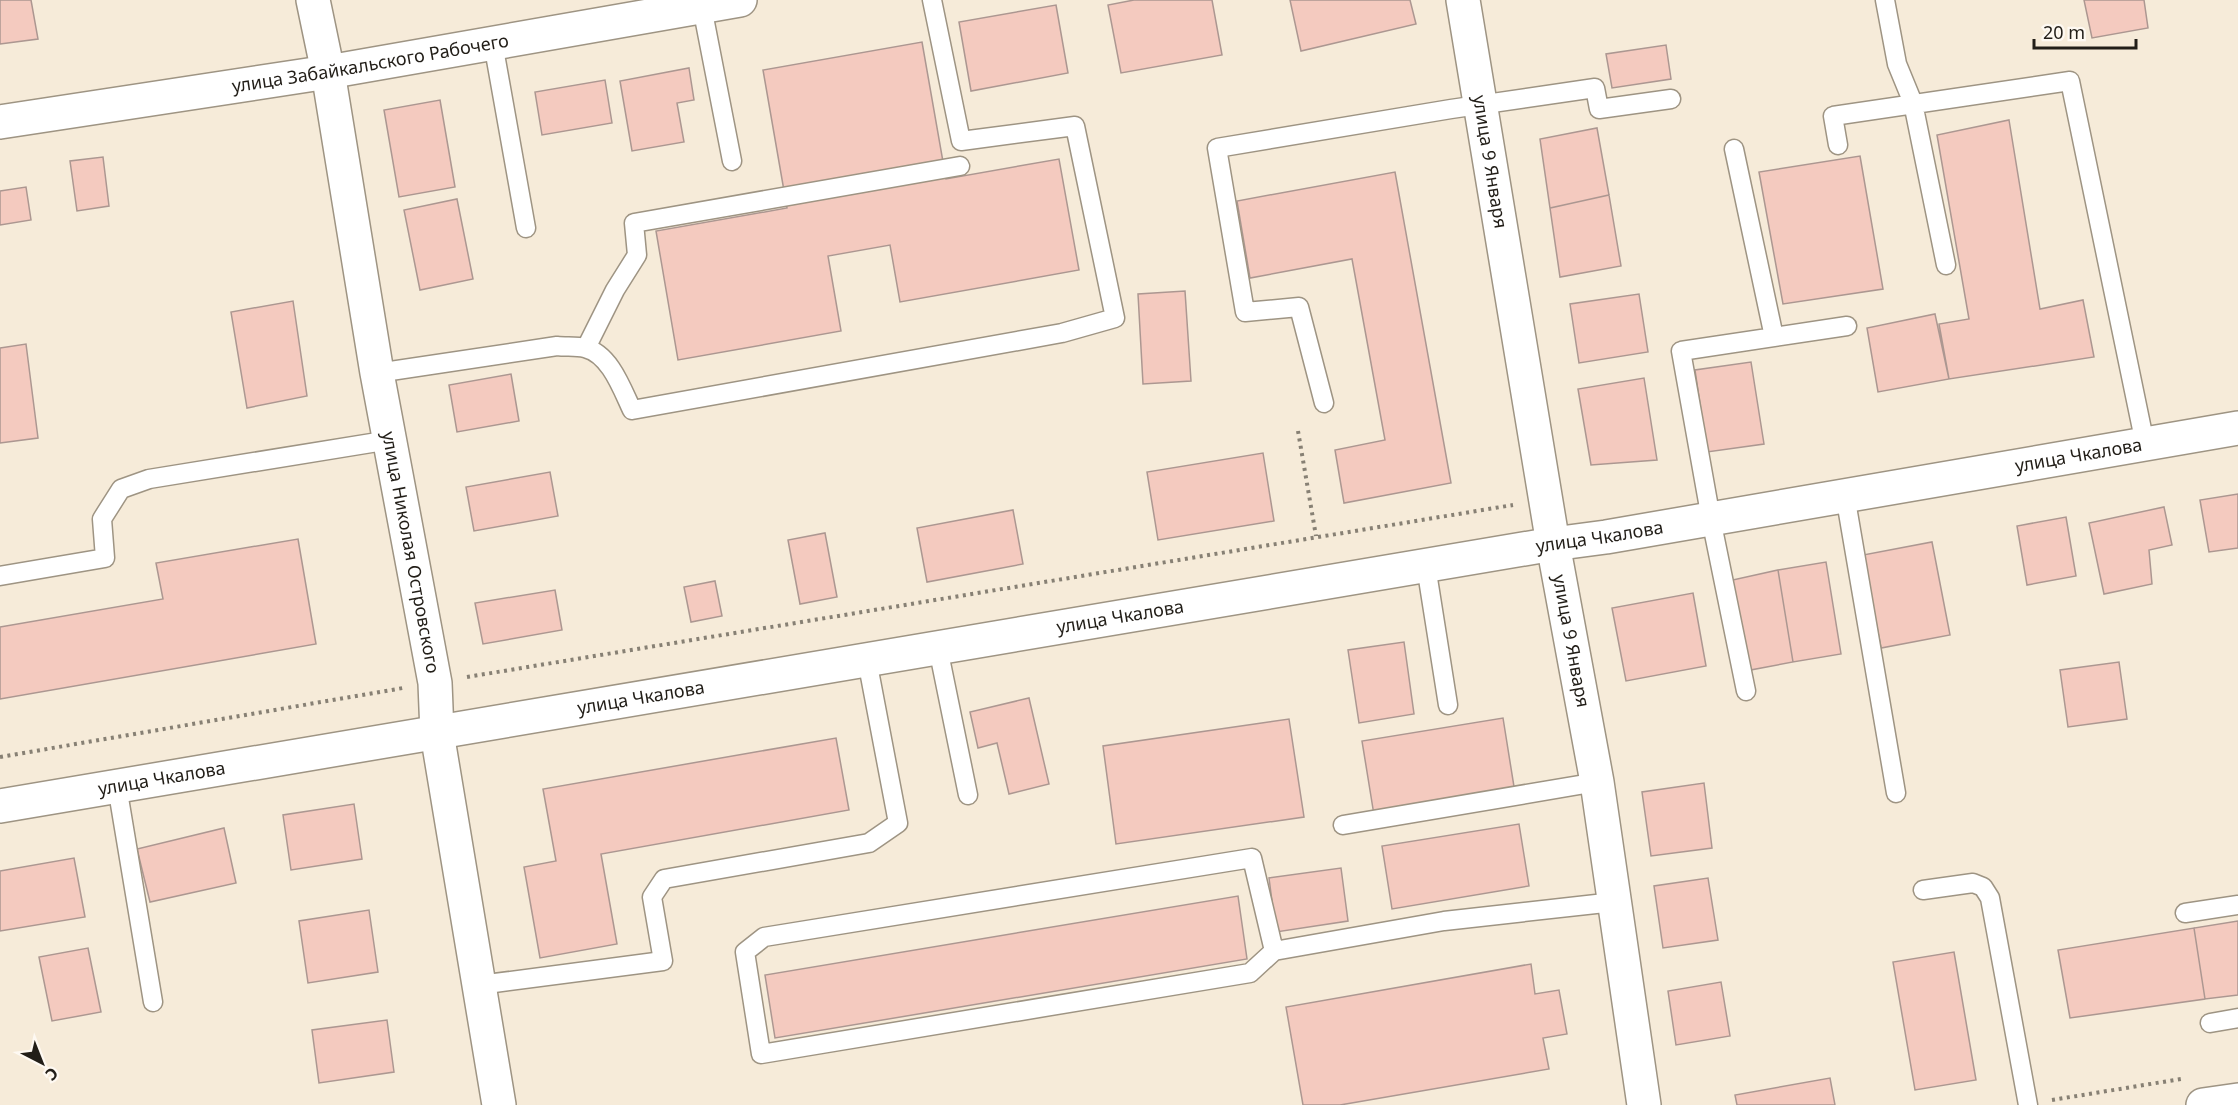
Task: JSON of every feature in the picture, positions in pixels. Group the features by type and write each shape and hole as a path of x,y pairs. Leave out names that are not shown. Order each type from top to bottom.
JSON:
{"street":[{"name":"улица Николая Островского","path":"314,0 377,373 435,683 437,733 499,1105"},
{"name":"улица Забайкальского Рабочего","path":"0,122 327,72 740,0"},
{"name":"улица 9 Января","path":"1463,0 1553,544 1597,782 1644,1105"},
{"name":"улица Чкалова","path":"0,806 1553,544 1606,537 2238,428"},
{"path":"2197,1091 2238,1100"}],"lane":[{"path":"377,373 557,346 586,348 604,359 632,410 1062,333 1115,318 1075,126 961,141 932,0"},
{"path":"1885,0 1897,64 1913,103 1946,265"},
{"path":"702,7 732,161"},
{"path":"493,44 526,228"},
{"path":"1838,145 1833,116 2070,81 2145,444"},
{"path":"1324,403 1299,307 1245,312 1217,148 1595,88 1599,109 1671,99"},
{"path":"1734,148 1774,338"},
{"path":"586,348 615,290 638,255 634,223 960,166"},
{"path":"1746,691 1711,519 1681,351 1847,326"},
{"path":"0,576 105,558 102,519 121,489 149,479 390,440"},
{"path":"1845,495 1896,793"},
{"path":"1426,566 1448,705"},
{"path":"938,648 968,795"},
{"path":"479,985 663,961 652,897 664,879 869,843 898,823 867,660"},
{"path":"1343,825 1597,782"},
{"path":"117,786 153,1002"},
{"path":"1274,951 1252,858 764,937 745,952 761,1054 1251,973 1274,951 1444,921 1614,902"},
{"path":"1923,891 1973,883 1983,887 1990,898 2028,1104"},
{"path":"2185,913 2238,905"},
{"path":"2211,1023 2238,1018"}],"path":[{"path":"1298,431 1316,536"},
{"path":"0,757 1316,536 1515,505 1513,493"},
{"path":"2028,1104 2197,1091"}],"building":[{"path":"0,0 31,0 38,39 0,44"},
{"path":"1134,0 1212,0 1222,55 1121,73 1108,5"},
{"path":"1290,0 1410,0 1416,24 1301,51"},
{"path":"2084,0 2144,0 2148,28 2092,38"},
{"path":"1056,5 1068,73 971,91 959,22"},
{"path":"922,42 946,179 1059,159 1079,270 900,302 890,245 828,256 841,331 678,360 656,231 787,208 763,70"},
{"path":"1666,45 1671,79 1612,88 1606,54"},
{"path":"689,68 694,100 677,103 684,142 632,151 620,81"},
{"path":"605,80 612,123 542,135 535,92"},
{"path":"440,100 455,187 399,197 384,110"},
{"path":"2009,120 2040,309 2083,300 2094,357 1949,379 1939,324 1969,319 1937,135"},
{"path":"1597,128 1609,195 1550,208 1540,139"},
{"path":"1860,156 1883,289 1783,304 1759,172"},
{"path":"103,157 109,206 77,211 70,161"},
{"path":"1395,172 1451,483 1344,503 1335,450 1385,440 1352,259 1250,278 1237,201"},
{"path":"26,187 31,220 0,225 0,191"},
{"path":"1609,195 1621,266 1560,277 1550,208"},
{"path":"457,199 473,279 420,290 404,210"},
{"path":"1185,291 1191,381 1143,384 1138,294"},
{"path":"1639,294 1648,352 1579,363 1570,304"},
{"path":"293,301 307,396 247,408 231,312"},
{"path":"1935,314 1949,379 1878,392 1867,328"},
{"path":"26,344 38,438 0,443 0,348"},
{"path":"1751,362 1764,444 1707,452 1695,370"},
{"path":"511,374 519,421 457,432 449,385"},
{"path":"1644,378 1657,460 1591,465 1578,389"},
{"path":"1263,453 1274,521 1158,540 1147,472"},
{"path":"550,472 558,516 474,531 466,487"},
{"path":"2238,494 2238,548 2209,552 2200,500"},
{"path":"2164,507 2172,545 2149,550 2152,584 2104,594 2089,523"},
{"path":"1013,510 1023,564 927,582 917,528"},
{"path":"2066,517 2076,576 2027,585 2017,526"},
{"path":"825,533 837,597 800,604 788,540"},
{"path":"298,539 316,644 0,699 0,627 163,599 156,563"},
{"path":"1932,542 1950,635 1881,648 1863,555"},
{"path":"1826,562 1841,654 1793,662 1778,570"},
{"path":"1778,570 1793,662 1745,671 1728,581"},
{"path":"715,581 722,616 691,622 684,587"},
{"path":"555,590 562,630 483,644 475,603"},
{"path":"1693,593 1706,666 1626,681 1612,608"},
{"path":"1404,642 1414,714 1359,723 1348,650"},
{"path":"2119,662 2127,719 2068,727 2060,670"},
{"path":"1029,698 1049,784 1009,794 997,743 978,748 970,712"},
{"path":"1503,718 1515,793 1374,815 1362,741"},
{"path":"1289,719 1304,817 1116,844 1103,746"},
{"path":"836,738 849,810 601,854 617,944 540,958 524,867 556,861 543,789"},
{"path":"1704,783 1712,848 1651,856 1642,792"},
{"path":"354,804 362,859 291,870 283,815"},
{"path":"1519,824 1529,886 1392,909 1382,846"},
{"path":"224,828 236,883 150,902 137,849"},
{"path":"74,858 85,917 0,931 0,871"},
{"path":"1341,868 1348,921 1276,932 1269,878"},
{"path":"1708,878 1718,940 1663,948 1654,886"},
{"path":"1238,896 1247,959 775,1038 765,975"},
{"path":"369,910 378,972 308,983 299,921"},
{"path":"2238,921 2238,995 2205,999 2194,928"},
{"path":"2194,928 2205,999 2070,1018 2058,950"},
{"path":"88,948 101,1012 52,1021 39,957"},
{"path":"1954,952 1976,1080 1915,1090 1893,962"},
{"path":"1531,964 1535,994 1559,990 1567,1034 1543,1038 1549,1069 1340,1105 1303,1105 1286,1007"},
{"path":"1721,982 1730,1036 1676,1045 1668,991"},
{"path":"387,1020 394,1072 319,1083 312,1030"},
{"path":"1830,1078 1835,1105 1737,1105 1735,1095"}]}
